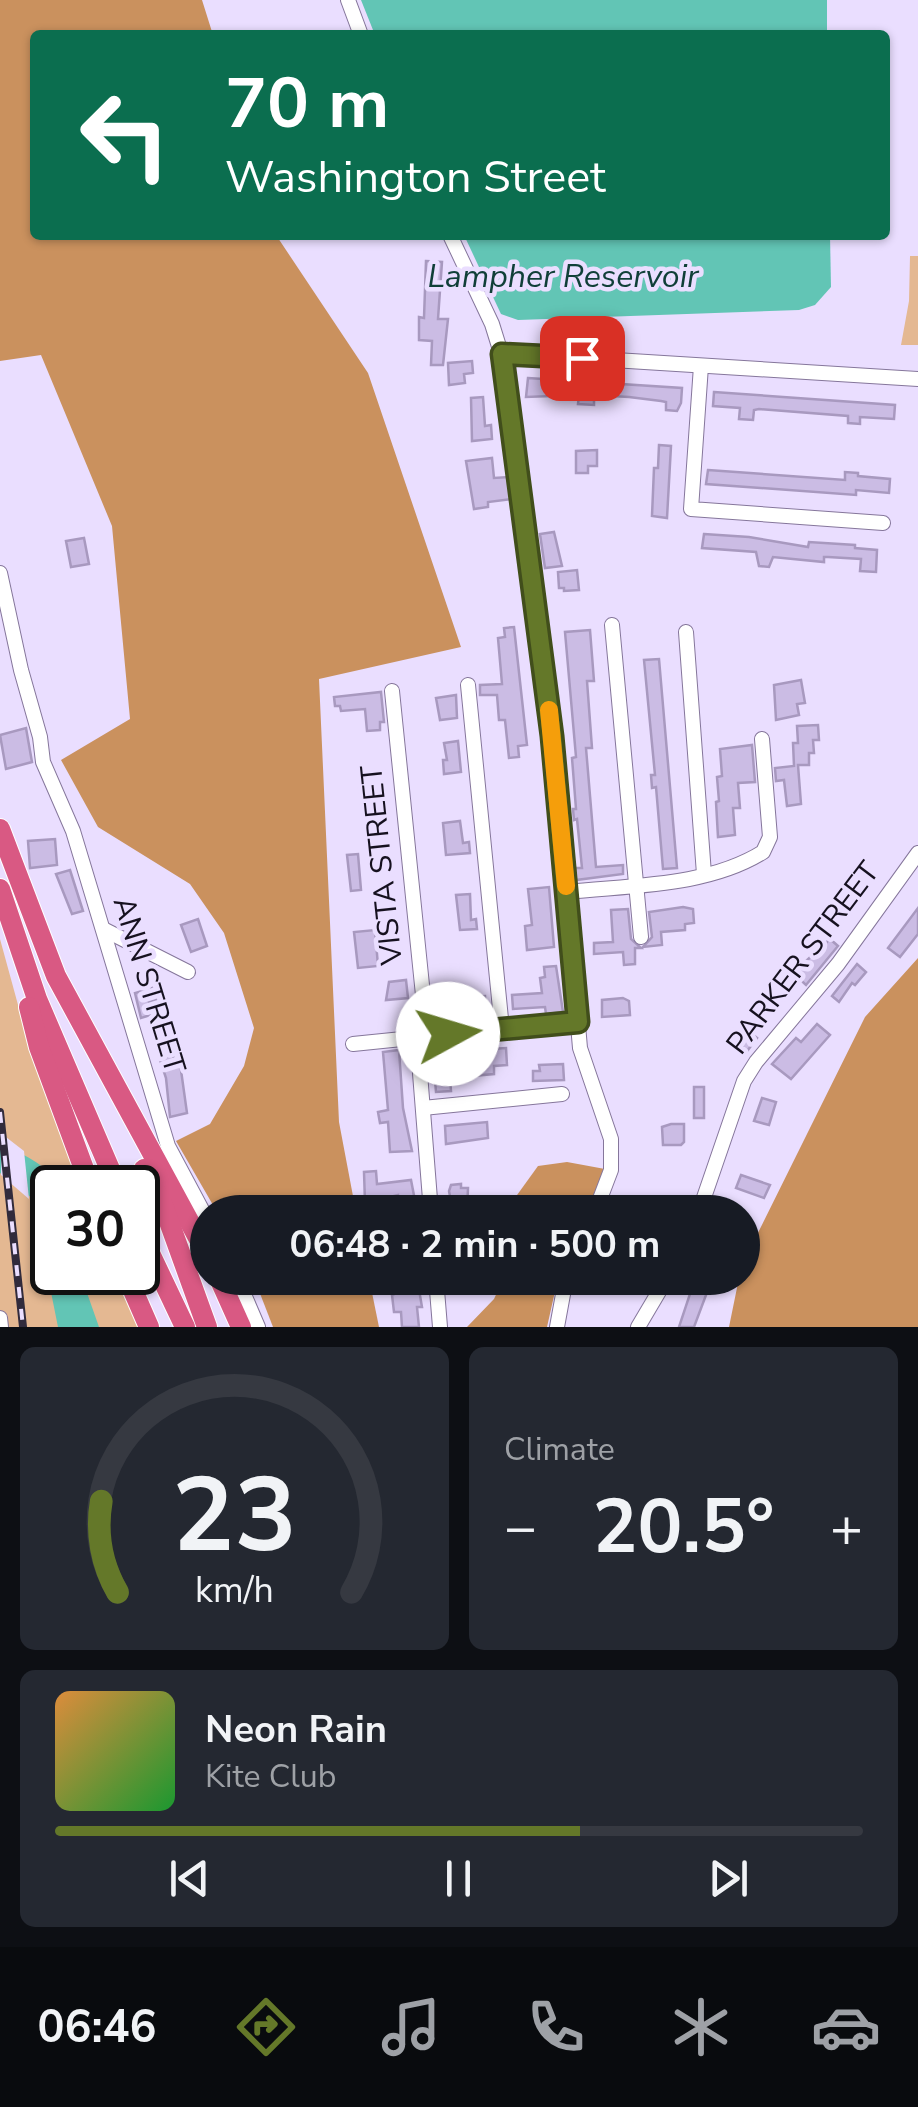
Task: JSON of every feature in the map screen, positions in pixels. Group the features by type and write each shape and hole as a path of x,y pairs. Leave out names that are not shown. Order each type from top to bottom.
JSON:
{"highway":[{"path":"0,828 85,1053 163,1205 207,1327"},
{"path":"0,888 38,999 108,1165"},
{"path":"0,899 39,1047 82,1165"},
{"path":"56,976 190,1223"},
{"path":"160,1274 185,1327"},
{"path":"135,1295 149,1327"},
{"path":"227,1295 241,1327"}],"street":[{"path":"348,0 358,30"},
{"path":"452,240 502,354 544,657 583,1062 611,1139 611,1170 601,1195"},
{"path":"502,354 918,379"},
{"path":"701,366 691,509 882,523"},
{"name":"ANN STREET","path":"0,573 43,762 74,831 168,1146 194,1195"},
{"path":"612,624 641,938"},
{"path":"686,632 704,874"},
{"path":"468,684 502,1029"},
{"name":"VISTA STREET","path":"392,692 422,995 424,1022 418,1048 430,1195"},
{"path":"567,892 704,874 756,857 767,848 770,838 762,738"},
{"name":"PARKER STREET","path":"705,1195 750,1071 838,964 918,854"},
{"path":"105,930 188,972"},
{"path":"353,1044 578,1022"},
{"path":"423,1108 562,1094"},
{"path":"244,1295 258,1327"},
{"path":"437,1295 440,1327"},
{"path":"557,1327 563,1295"},
{"path":"638,1327 657,1295"},
{"path":"0,1318 1,1327"}],"shaded area":[{"path":"0,0 202,0 211,30 30,30 30,240 279,240 368,373 461,647 319,679 339,1122 353,1195 207,1195 176,1141 210,1124 244,1066 254,1028 224,933 190,884 98,827 61,760 130,719 112,526 41,355 0,361"},
{"path":"910,256 918,256 918,345 901,345 909,301"},
{"path":"0,939 29,1045 75,1165 30,1165 30,1295 126,1295 138,1327 0,1327"},
{"path":"918,958 918,1327 729,1327 736,1295 760,1295 760,1229 865,1017"},
{"path":"567,1162 605,1169 594,1195 517,1195 538,1166"},
{"path":"261,1295 372,1295 379,1327 273,1327"},
{"path":"496,1295 554,1295 547,1327 467,1327"}],"water":[{"path":"361,0 827,0 827,30 373,30"},
{"name":"Lampher Reservoir","path":"466,240 830,240 831,287 815,305 799,310 518,320 501,314"},
{"path":"0,1139 40,1165 30,1165 30,1197 0,1173"},
{"path":"52,1295 88,1295 99,1327 58,1327"}],"pier":[{"path":"2,1134 24,1151 29,1199 1,1175"}],"building":[{"path":"426,261 442,262 438,319 448,319 443,365 431,365 432,341 419,340 419,317 424,318"},
{"path":"472,361 473,373 464,374 465,383 449,385 448,363"},
{"path":"528,378 682,388 681,403 677,411 666,410 666,402 629,397 594,395 594,405 578,404 579,395 526,397"},
{"path":"714,392 895,405 894,419 860,417 860,424 848,423 848,416 759,409 754,410 753,420 739,419 740,408 713,406"},
{"path":"483,397 485,426 491,425 492,439 472,441 471,398"},
{"path":"659,445 671,446 667,518 652,516"},
{"path":"597,450 597,466 588,466 588,473 576,473 576,451"},
{"path":"492,458 494,478 509,477 512,499 488,502 488,507 474,509 466,461"},
{"path":"708,470 845,480 845,472 858,473 890,479 889,493 856,490 856,495 706,484"},
{"path":"554,532 562,566 545,568 540,534"},
{"path":"704,534 808,547 809,542 855,545 877,550 876,572 860,571 861,559 828,557 824,557 824,562 773,557 769,567 759,566 756,552 702,548"},
{"path":"84,538 89,564 71,567 66,541"},
{"path":"577,570 579,590 559,588 558,572"},
{"path":"514,627 527,745 518,746 519,757 509,758 505,720 499,720 497,695 480,695 480,685 502,684 498,638 505,637 504,628"},
{"path":"590,630 594,681 587,681 592,748 586,748 596,867 623,865 623,874 576,880 575,868 582,868 573,809 572,758 576,757 565,632"},
{"path":"659,659 677,868 663,869 656,787 652,788 651,775 655,775 644,660"},
{"path":"801,680 805,703 797,704 799,715 776,720 774,685"},
{"path":"381,692 384,722 380,722 380,730 367,731 365,709 341,711 340,706 335,706 334,697"},
{"path":"456,695 457,718 440,720 436,698"},
{"path":"818,725 819,740 813,740 814,753 809,753 809,765 798,765 801,804 787,806 784,780 776,781 775,768 794,766 797,726"},
{"path":"26,728 32,762 6,769 0,735"},
{"path":"458,741 461,772 444,774 444,743"},
{"path":"752,745 755,782 738,783 740,808 733,808 735,835 718,837 720,749"},
{"path":"460,821 463,843 469,842 470,853 446,855 443,823"},
{"path":"55,839 57,865 30,868 28,841"},
{"path":"358,854 361,890 351,891 347,855"},
{"path":"70,870 83,911 72,914 56,874"},
{"path":"549,887 554,947 527,950 525,926 532,925 528,889"},
{"path":"470,894 471,920 476,919 477,929 460,930 456,895"},
{"path":"918,908 918,934 900,957 888,948"},
{"path":"628,909 631,939 641,948 635,948 635,964 624,965 623,952 594,954 594,943 613,942 611,910"},
{"path":"693,909 694,923 685,924 685,930 661,932 662,945 643,947 652,937 649,912"},
{"path":"198,919 207,946 191,952 181,925"},
{"path":"375,930 378,966 358,968 354,932"},
{"path":"830,939 838,946 806,985 793,973"},
{"path":"857,964 866,972 855,985 852,983 839,1002 832,996"},
{"path":"556,966 563,1012 546,1014 545,1007 513,1009 512,995 542,993 540,978 545,977 544,967"},
{"path":"406,980 408,998 386,1000 389,982"},
{"path":"152,988 156,1000 149,1002 154,1014 141,1018 135,993"},
{"path":"485,996 486,1017 470,1018 469,997"},
{"path":"602,1000 629,1001 630,1015 602,1017"},
{"path":"817,1024 830,1035 791,1079 772,1064 796,1038 801,1042"},
{"path":"745,1028 757,1038 745,1054 734,1049 739,1039 736,1038"},
{"path":"171,1039 174,1064 180,1063 187,1113 170,1117 166,1078 154,1041"},
{"path":"506,1048 507,1065 494,1066 494,1074 450,1078 451,1091 436,1092 434,1068 449,1067 448,1062 492,1058 491,1049"},
{"path":"399,1050 403,1108 412,1151 390,1152 388,1122 380,1123 378,1112 388,1110 383,1052"},
{"path":"563,1064 564,1080 533,1081 533,1071 540,1071 539,1065"},
{"path":"694,1087 704,1087 704,1118 694,1118"},
{"path":"762,1098 776,1102 769,1125 754,1121"},
{"path":"487,1122 488,1138 446,1144 445,1126"},
{"path":"684,1124 681,1145 663,1145 662,1127"},
{"path":"376,1171 377,1184 411,1180 414,1195 365,1195 364,1172"},
{"path":"741,1175 770,1185 764,1198 736,1188"},
{"path":"451,1185 468,1188 468,1195 450,1195"},
{"path":"392,1295 420,1295 419,1327 402,1327 401,1312 394,1312"},
{"path":"690,1295 706,1295 694,1327 679,1327"}],"railway":[{"path":"0,1112 23,1327"}],"slow traffic":[{"path":"549,710 566,886"}],"route":[{"path":"448,1034 578,1022 544,657 502,354 582,358"}]}
